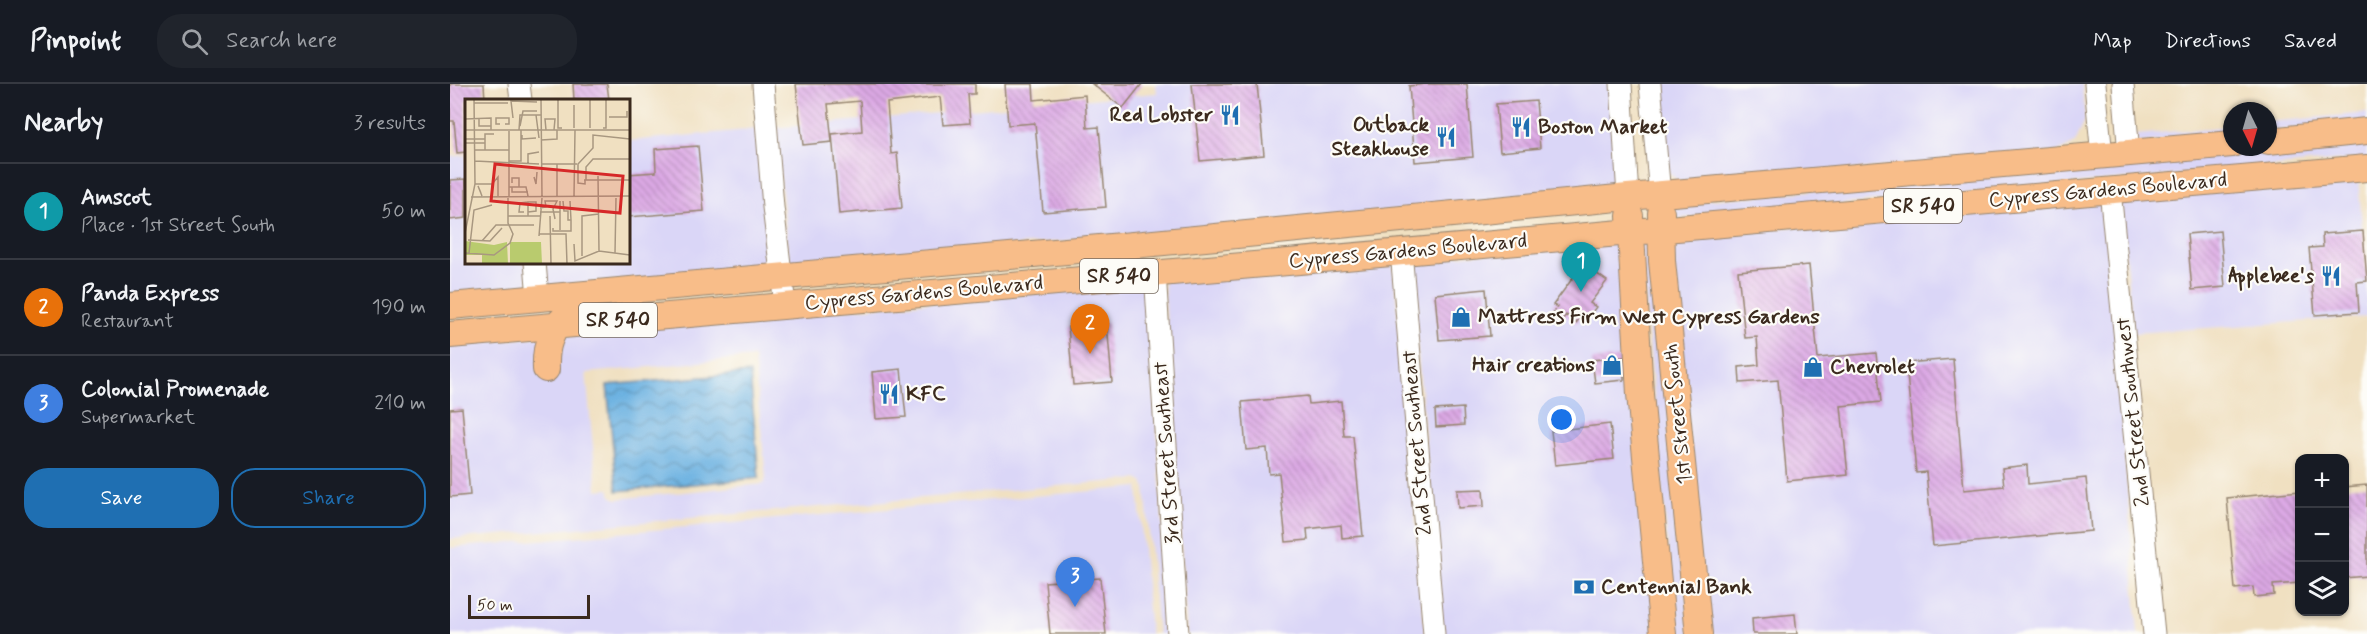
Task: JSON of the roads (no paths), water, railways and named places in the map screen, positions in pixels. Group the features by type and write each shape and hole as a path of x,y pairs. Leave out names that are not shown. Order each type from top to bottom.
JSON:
{"main road":[{"path":"2277,140 2367,131"},
{"name":"Cypress Gardens Boulevard","path":"450,306 1284,231 1628,197 2223,145"},
{"name":"Cypress Gardens Boulevard","path":"450,334 2110,190 2367,173"},
{"name":"1st Street South","path":"1660,195 1662,261 1699,634"},
{"name":"1st Street South","path":"1628,197 1640,394 1663,634"},
{"path":"1281,262 1298,250 1380,239 1389,221"},
{"path":"1155,273 1183,259 1281,236 1284,231"},
{"path":"546,369 545,351 555,326 571,311 594,307 655,287"},
{"path":"450,334 488,317 503,315 538,298"}],"street":[{"path":"519,84 521,99"},
{"path":"763,84 773,207 785,305"},
{"path":"1621,84 1628,197"},
{"path":"1650,84 1660,195"},
{"path":"2095,84 2102,156"},
{"path":"2123,84 2129,154"},
{"name":"2nd Street Southwest","path":"2110,190 2154,634"},
{"name":"2nd Street Southeast","path":"1401,251 1434,634"},
{"path":"535,264 538,298"},
{"name":"3rd Street Southeast","path":"1155,273 1178,634"}],"water":[{"path":"750,373 759,478 617,491 607,385"}],"place":[{"name":"Red Lobster","path":"1230,115"},
{"name":"Boston Market","path":"1521,127"},
{"name":"Outback Steakhouse","path":"1446,137"},
{"name":"Applebee's","path":"2331,276"},
{"name":"Amscot","path":"1581,292"},
{"name":"Mattress Firm West Cypress Gardens","path":"1461,317"},
{"name":"Panda Express","path":"1090,354"},
{"name":"Hair creations","path":"1612,365"},
{"name":"Chevrolet","path":"1813,367"},
{"name":"KFC","path":"889,394"},
{"name":"Centennial Bank","path":"1584,587"},
{"name":"Colonial Promenade","path":"1075,607"}]}
